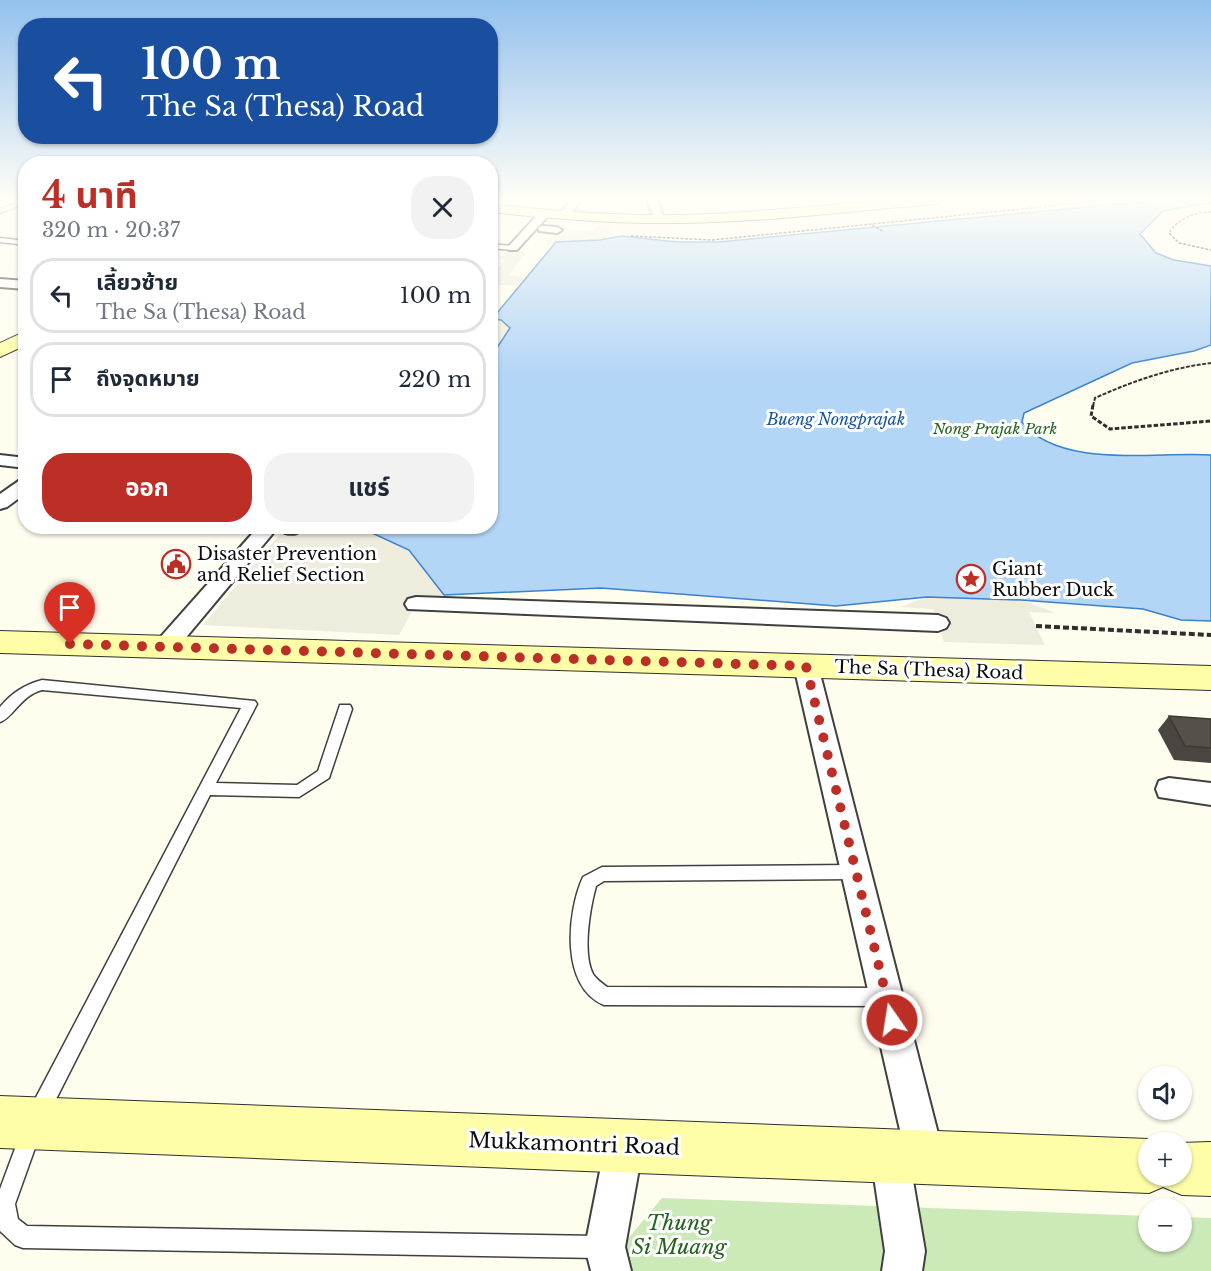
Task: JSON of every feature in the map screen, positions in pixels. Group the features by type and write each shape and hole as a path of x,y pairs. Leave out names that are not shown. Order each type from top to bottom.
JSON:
{"street":[{"path":"0,283 18,284"},
{"path":"2,461 18,462"},
{"path":"0,503 18,490"},
{"path":"165,647 263,534"},
{"path":"416,604 938,623"},
{"name":"The Sa (Thesa) Road","path":"0,642 1211,678"},
{"path":"806,666 886,997 907,1157 905,1251 902,1271"},
{"path":"1169,789 1211,794"},
{"name":"Mukkamontri Road","path":"17,1123 1138,1166"},
{"path":"608,1259 624,1146"},
{"path":"1192,1168 1211,1169"}],"lane":[{"path":"0,717 15,697 27,689 42,685 250,704 206,789 17,1123 5,1204 9,1225 23,1237 608,1259"},
{"path":"206,789 300,791 324,774 345,709"},
{"path":"856,872 602,874 589,882 582,904 581,952 586,980 604,996 886,997"}],"path":[{"path":"1211,363 1159,372 1123,385 1095,398 1091,416 1110,429 1211,421"},
{"path":"1036,626 1211,635"}],"green space":[{"name":"Thung Si Muang","path":"662,1198 1138,1216 1138,1252 1192,1252 1192,1217 1211,1218 1211,1271 601,1271"}],"shaded area":[{"path":"501,259 521,259 508,275 524,277 517,286 500,285 498,287 498,268 505,260"},
{"path":"498,320 510,328 498,346"},
{"path":"280,534 374,534 409,550 444,595 416,604 399,635 203,625"},
{"path":"927,597 1021,600 1056,613 1029,612 1045,645 944,642 933,609 900,607"}],"water":[{"name":"Bueng Nongprajak","path":"542,259 1172,259 1211,266 1211,345 1194,351 1132,363 1024,413 1022,422 1039,437 1060,447 1085,452 1111,455 1211,455 1211,621 1181,620 1143,609 1021,600 927,597 836,606 601,588 444,595 409,550 374,534 498,534 498,346 510,328 498,320 498,312"}],"building":[{"path":"1169,716 1211,719 1211,748 1185,746"}],"place":[{"name":"Disaster Prevention and Relief Section","path":"176,564"},
{"name":"Giant Rubber Duck","path":"971,579"}],"route":[{"path":"70,644 806,666 892,1020"}],"park label":[{"name":"Nong Prajak Park","path":"995,428"}]}
